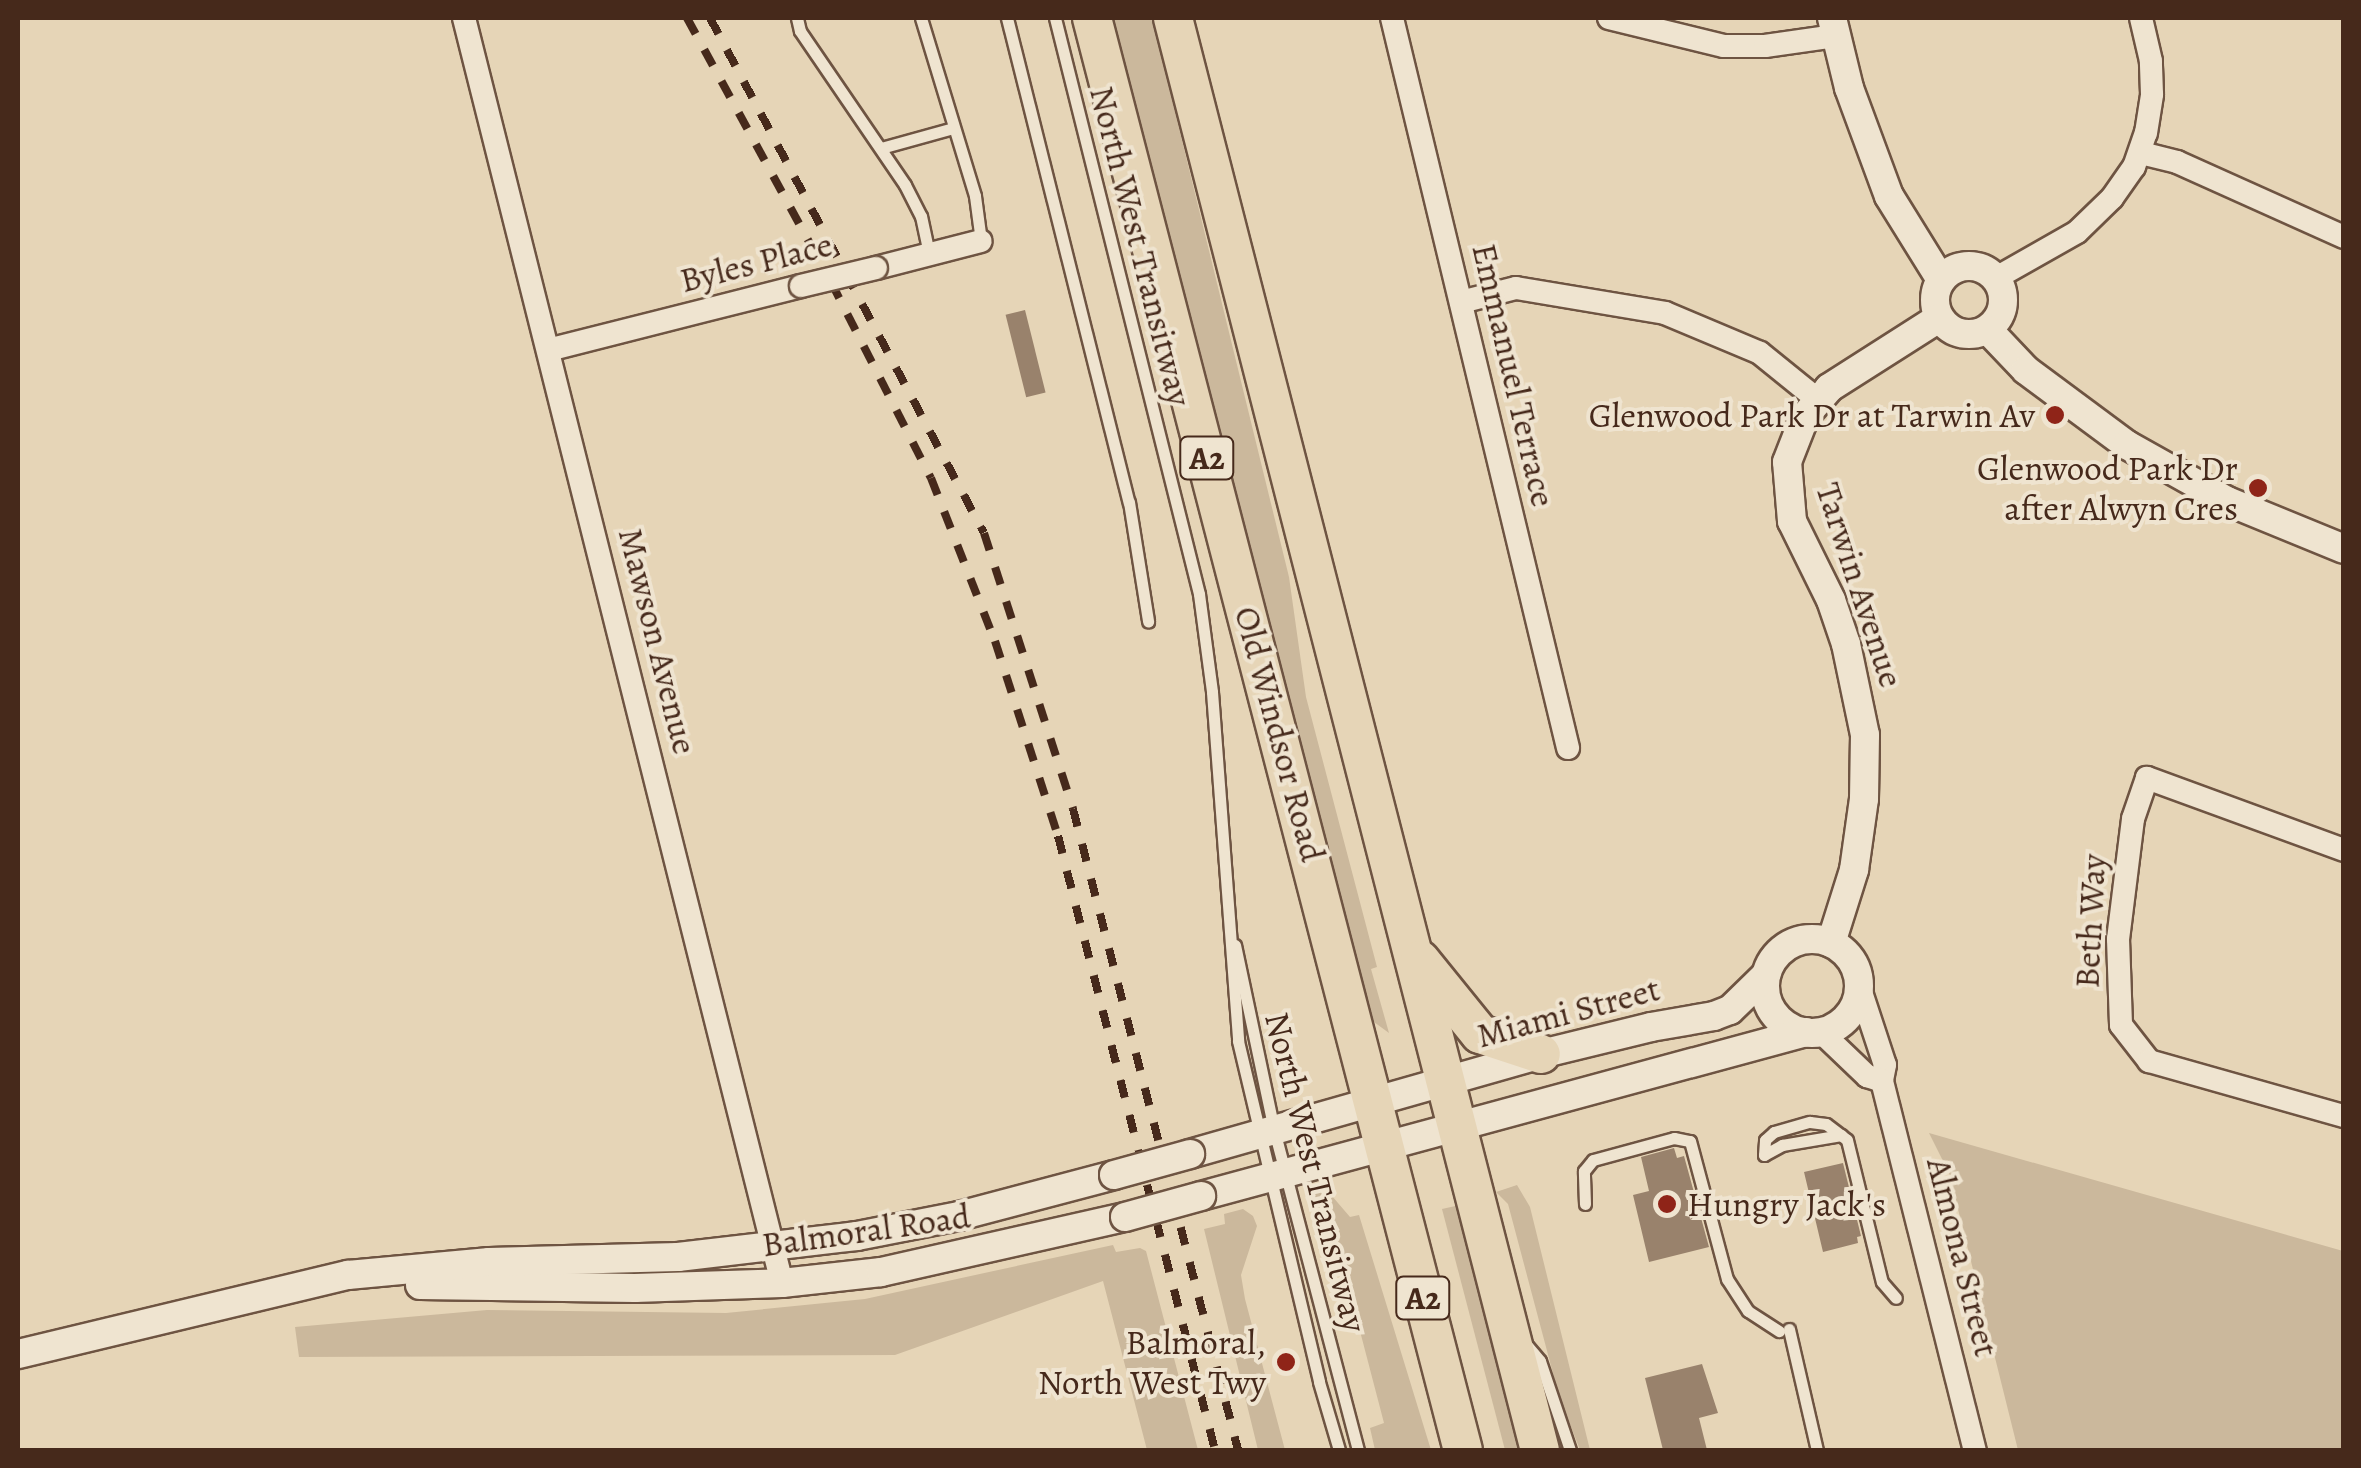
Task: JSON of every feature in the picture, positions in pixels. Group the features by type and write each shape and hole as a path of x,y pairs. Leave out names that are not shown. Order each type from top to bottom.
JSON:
{"highway":[{"name":"Old Windsor Road","path":"1092,18 1376,1102 1463,1450"},
{"name":"A2","path":"1173,18 1540,1450"},
{"path":"1415,954 1480,1034 1541,1054"}],"street":[{"name":"Mawson Avenue","path":"464,18 782,1283"},
{"name":"Emmanuel Terrace","path":"1392,18 1568,748"},
{"path":"1609,18 1724,46 1765,46 1834,27 1866,143 1888,196 1941,280"},
{"path":"1996,278 2091,220 2120,188 2141,153 2152,78 2141,18"},
{"path":"2141,153 2178,162 2344,237"},
{"name":"Byles Place","path":"548,350 981,242"},
{"path":"1968,266 1996,278 2002,288 2002,312 1988,330 1955,332 1939,318 1934,299 1941,280 1968,266"},
{"path":"1461,302 1516,288 1665,313 1760,354 1818,400"},
{"name":"Tarwin Avenue","path":"1831,943 1854,870 1866,764 1860,702 1846,644 1788,504 1787,462 1805,416 1818,400 1849,374 1939,318"},
{"path":"1988,330 2026,370 2126,445 2226,501 2344,549"},
{"name":"Beth Way","path":"2344,850 2148,778 2133,819 2118,939 2122,1025 2149,1061 2344,1116"},
{"path":"1458,1125 1814,1032 1849,1015 1859,986 1852,960 1831,943 1798,940 1772,960 1766,976 1770,1008 1780,1020 1814,1032 1850,1054 1866,1076 1882,1080"},
{"name":"Miami Street","path":"1376,1102 1541,1054 1652,1026 1714,1016 1730,1010 1766,976"},
{"name":"Almona Street","path":"1859,986 1885,1066 1882,1080 1975,1450"},
{"name":"Balmoral Road","path":"18,1354 348,1275 418,1267 678,1257 857,1236 958,1216 1376,1102"},
{"name":"Balmoral Road","path":"269,1294 435,1284 635,1288 782,1283 881,1272 1125,1217 1458,1125"}],"lane":[{"path":"797,18 800,30 881,148 921,216 929,254"},
{"path":"921,18 974,196 981,242"},
{"path":"1006,18 1128,502 1148,621"},
{"name":"North West Transitway","path":"1055,18 1199,594 1228,905 1232,1009 1266,1133 1340,1450"},
{"path":"881,148 953,128"},
{"path":"1764,1155 1765,1140 1774,1132 1810,1122 1826,1124 1841,1134 1851,1148 1882,1282 1896,1298"},
{"path":"1585,1204 1584,1172 1592,1160 1674,1138 1690,1141 1727,1279 1748,1311 1784,1330 1817,1450"},
{"name":"North West Transitway","path":"1276,1175 1358,1450"},
{"path":"1510,1331 1540,1361 1570,1450"}],"shaded area":[{"path":"1113,18 1152,18 1289,577 1306,697 1377,967 1371,969 1389,1033 1374,1022 1368,999 1363,999"},
{"path":"1929,1133 2343,1251 2343,1450 2018,1450 1949,1173"},
{"path":"1517,1185 1530,1207 1590,1450 1580,1450 1559,1396 1508,1204 1496,1192"},
{"path":"1316,1191 1332,1196 1350,1217 1359,1215 1431,1450 1375,1450 1370,1428 1384,1423 1343,1266 1313,1205"},
{"path":"1460,1205 1521,1450 1505,1450 1442,1209"},
{"path":"1243,1209 1253,1216 1257,1226 1241,1275 1245,1299 1285,1450 1258,1450 1204,1229 1225,1224 1224,1214"},
{"path":"1113,1245 1116,1252 1140,1248 1146,1251 1198,1450 1147,1450 1103,1281 895,1355 299,1357 295,1327 487,1310 726,1313 865,1299"}],"building":[{"path":"1025,310 1046,392 1026,397 1006,315"},
{"name":"Hungry Jack's","path":"1674,1148 1677,1158 1684,1156 1709,1247 1649,1262 1633,1195 1649,1191 1641,1157"},
{"path":"1843,1163 1861,1236 1857,1237 1858,1243 1823,1252 1804,1172"},
{"path":"1702,1364 1718,1413 1699,1418 1707,1450 1663,1450 1645,1378"}],"railway":[{"path":"687,18 831,282 931,478 995,641 1058,836 1215,1450"},
{"path":"710,18 984,533 1073,809 1238,1450"}],"place":[{"name":"Glenwood Park Dr at Tarwin Av","path":"2055,415"},
{"name":"Glenwood Park Dr after Alwyn Cres","path":"2258,488"},
{"name":"Hungry Jack's","path":"1667,1204"},
{"name":"Balmoral, North West Twy","path":"1286,1362"}]}
